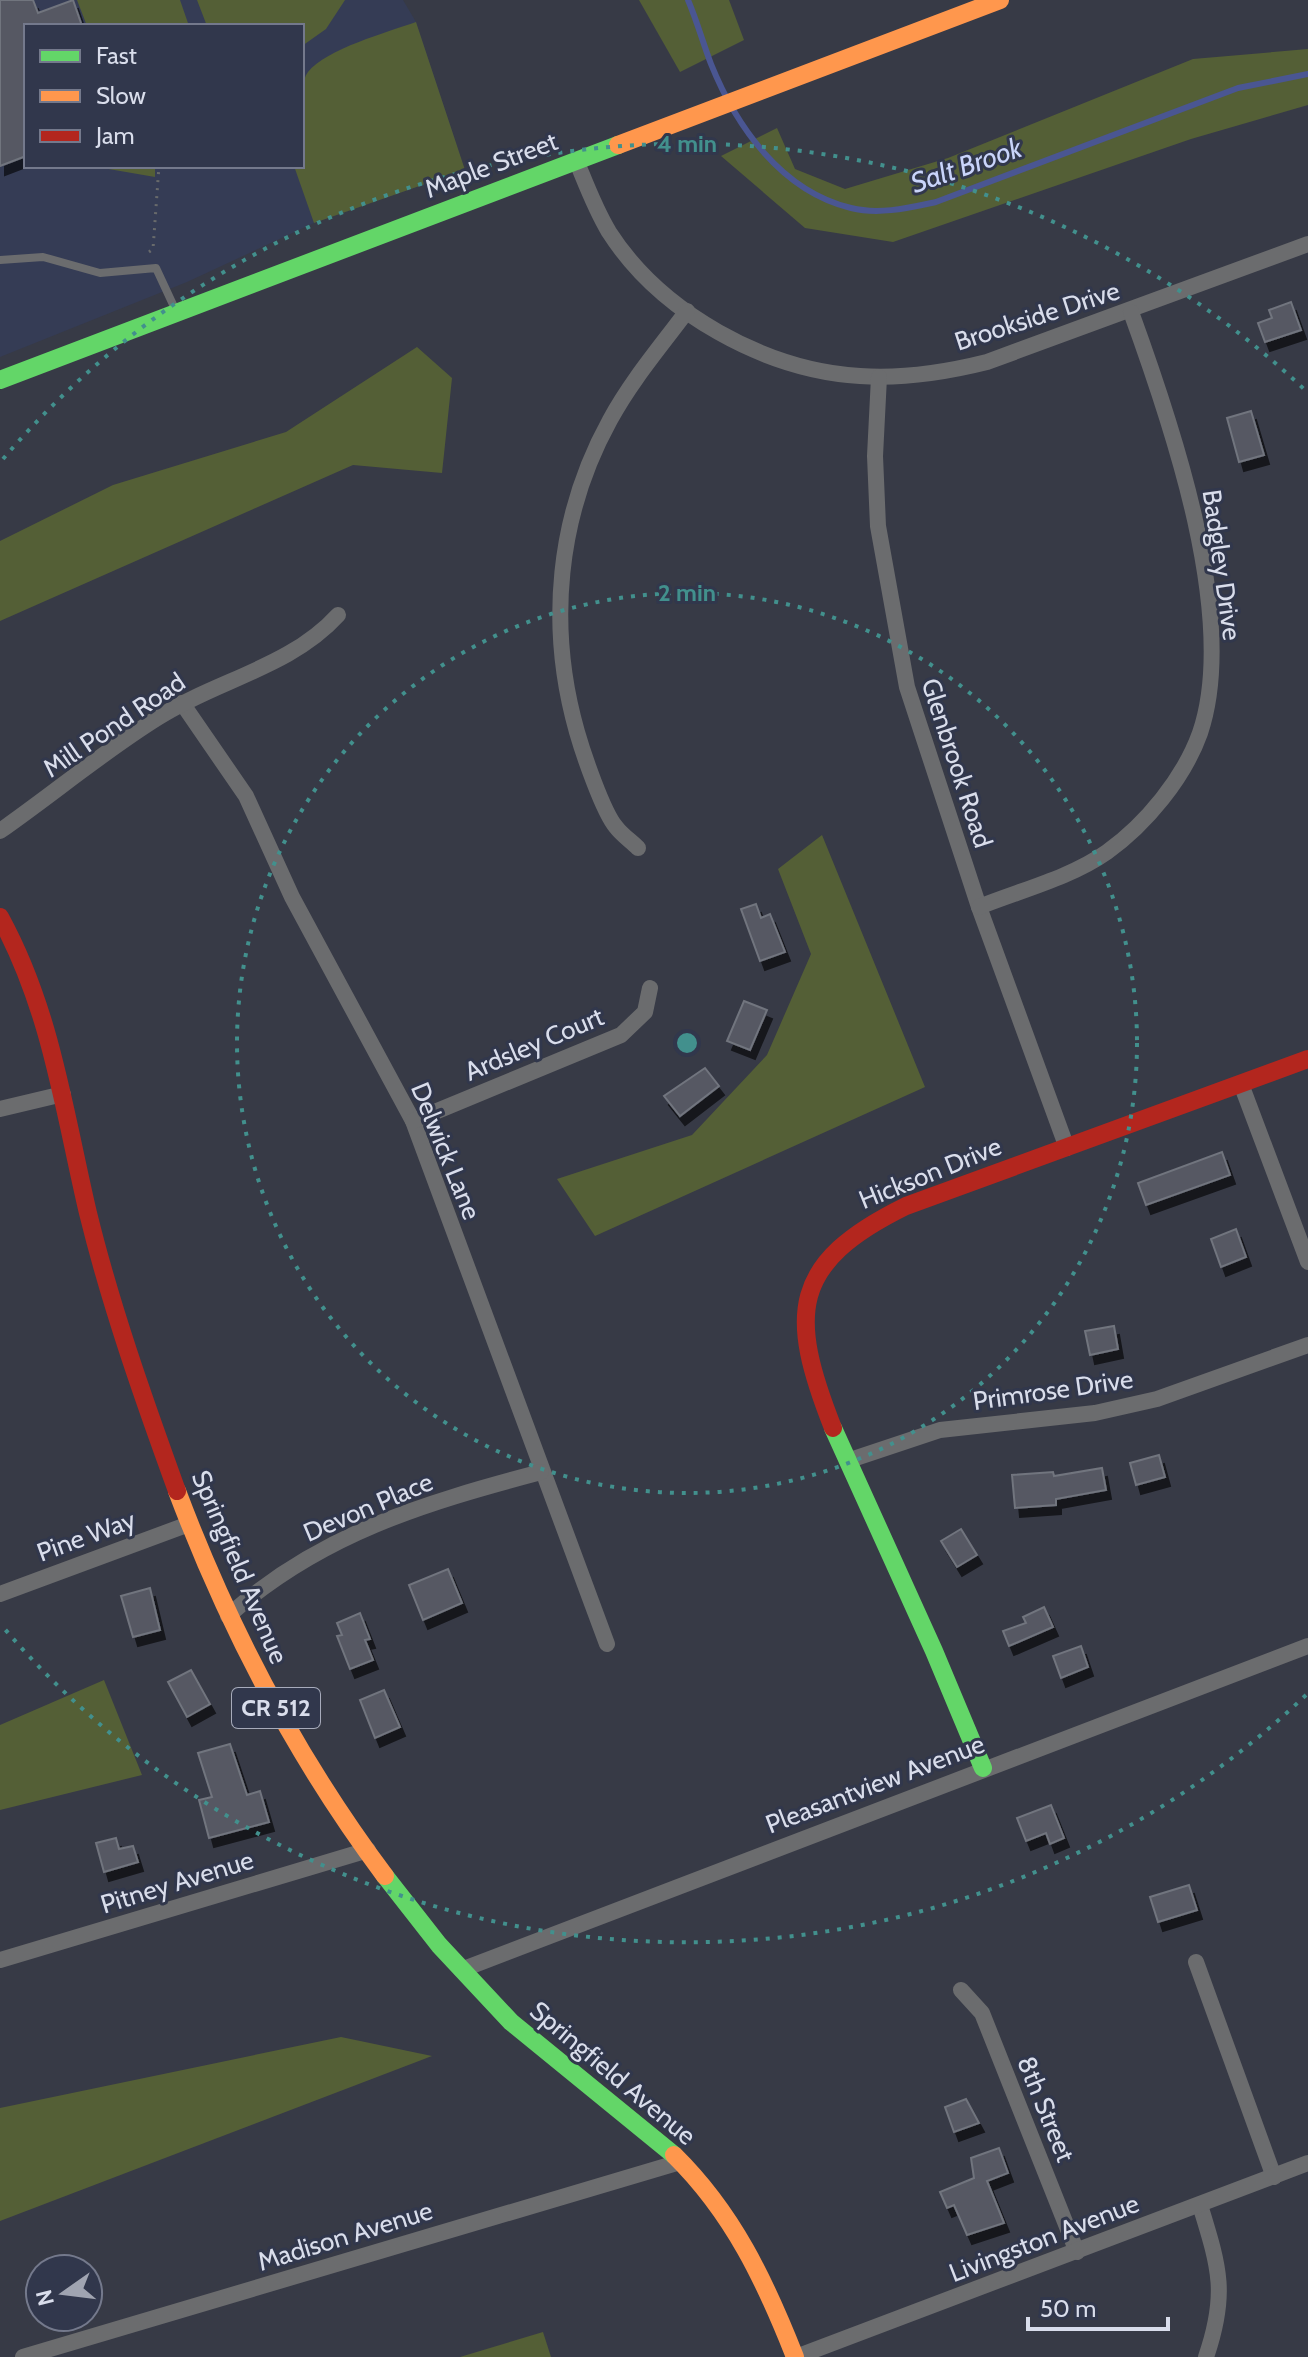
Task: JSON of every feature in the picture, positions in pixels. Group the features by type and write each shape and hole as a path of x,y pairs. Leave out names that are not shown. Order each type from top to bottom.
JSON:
{"street":[{"name":"Maple Street","path":"0,380 1000,0"},
{"name":"Brookside Drive","path":"576,160 597,211 623,251 656,286 687,311 727,336 784,360 820,370 879,377 958,369 987,362 1131,312 1308,244"},
{"path":"638,848 614,825 581,745 569,705 562,663 561,580 576,498 591,459 616,409 687,311"},
{"name":"Badgley Drive","path":"979,907 1079,869 1129,835 1167,790 1199,734 1208,700 1211,655 1207,597 1194,517 1179,449 1131,312"},
{"name":"Glenbrook Road","path":"879,377 875,456 878,526 887,593 907,687 979,907 1067,1148"},
{"name":"Mill Pond Road","path":"0,831 182,703 298,649 321,634 338,615"},
{"name":"Delwick Lane","path":"182,703 246,796 292,897 413,1121 607,1644"},
{"name":"Springfield Avenue","path":"0,917 34,985 52,1039 88,1212 122,1338 189,1524 228,1616 268,1693 368,1850 461,1970 514,2025 680,2162 714,2198 743,2239 795,2357"},
{"name":"Ardsley Court","path":"413,1121 621,1035 645,1012 650,988"},
{"name":"Hickson Drive","path":"983,1768 929,1637 847,1461 805,1334 807,1297 813,1279 834,1247 848,1235 906,1206 1308,1059"},
{"path":"1241,1084 1308,1262"},
{"path":"0,1109 63,1094"},
{"name":"Primrose Drive","path":"847,1461 940,1430 1095,1413 1157,1399 1308,1345"},
{"name":"Devon Place","path":"228,1616 252,1594 328,1544 414,1507 541,1472"},
{"name":"Pine Way","path":"0,1594 189,1524"},
{"name":"Pleasantview Avenue","path":"461,1970 1308,1646"},
{"name":"Pitney Avenue","path":"0,1960 368,1850"},
{"path":"1196,1962 1274,2177"},
{"name":"8th Street","path":"961,1990 982,2013 1077,2252"},
{"name":"Madison Avenue","path":"23,2357 680,2162"},
{"name":"Livingston Avenue","path":"795,2357 1308,2163"},
{"path":"1200,2205 1220,2275 1221,2295 1206,2357"}],"lane":[{"path":"0,260 43,257 100,273 156,268 176,312"}],"path":[{"path":"149,252 153,249 159,168"}],"shaded area":[{"path":"0,0 403,0 416,22 465,170 314,223 187,282 0,357"}],"green space":[{"path":"77,0 180,0 188,24 86,24"},
{"path":"197,0 345,0 326,29 304,45 304,24 206,24"},
{"path":"639,0 729,0 744,40 680,72"},
{"path":"416,22 465,170 314,223 295,168 304,168 304,80 308,72 329,56"},
{"path":"1308,49 1308,105 1191,139 893,242 805,228 721,156 777,128 795,169 845,189 948,158 1193,59"},
{"path":"103,168 155,168 155,177"},
{"path":"417,347 452,378 442,473 353,465 0,621 0,541 113,485 286,432"},
{"path":"822,835 925,1087 595,1236 557,1179 692,1135 767,1055 811,954 778,869"},
{"path":"104,1680 142,1775 0,1810 0,1725"},
{"path":"341,2037 432,2056 0,2221 0,2108"},
{"path":"543,2332 551,2357 460,2357"}],"building":[{"path":"0,0 33,0 38,13 73,0 81,24 24,24 24,157 0,166"},
{"path":"1291,302 1301,330 1265,342 1258,323 1272,318 1269,310"},
{"path":"1251,411 1264,455 1239,462 1227,418"},
{"path":"756,904 761,918 770,914 785,952 760,961 741,909"},
{"path":"744,1001 767,1010 750,1050 727,1041"},
{"path":"705,1068 719,1086 680,1116 664,1096"},
{"path":"1222,1152 1230,1175 1146,1205 1138,1183"},
{"path":"1236,1229 1246,1257 1221,1267 1211,1239"},
{"path":"1114,1326 1118,1349 1090,1355 1085,1331"},
{"path":"1159,1455 1165,1477 1136,1485 1130,1463"},
{"path":"1102,1468 1106,1490 1056,1499 1056,1505 1015,1508 1012,1475 1053,1472 1054,1476"},
{"path":"961,1529 977,1555 957,1567 941,1541"},
{"path":"448,1569 462,1603 423,1620 409,1585"},
{"path":"150,1588 160,1630 133,1637 121,1596"},
{"path":"1044,1607 1053,1627 1009,1646 1003,1631 1026,1623 1023,1617"},
{"path":"360,1613 370,1639 365,1640 373,1660 350,1669 337,1636 342,1635 337,1623"},
{"path":"1081,1646 1088,1667 1061,1678 1053,1656"},
{"path":"191,1670 210,1704 187,1717 168,1682"},
{"path":"384,1690 400,1727 375,1738 360,1700"},
{"path":"230,1744 247,1795 260,1791 269,1822 209,1838 199,1800 212,1797 198,1753"},
{"path":"1051,1805 1064,1838 1050,1844 1046,1833 1026,1841 1017,1818"},
{"path":"116,1838 119,1849 133,1846 138,1862 104,1872 96,1843"},
{"path":"1189,1885 1197,1910 1158,1922 1150,1897"},
{"path":"966,2099 979,2123 954,2132 945,2107"},
{"path":"999,2148 1008,2173 987,2181 1004,2223 967,2235 954,2205 947,2208 940,2192 974,2178 971,2158"}],"waterway":[{"name":"Salt Brook","path":"688,0 721,87 764,153 803,187 826,199 862,210 894,210 936,202 1238,88 1308,74"}],"traffic: fast":[{"path":"0,380 618,145"},
{"path":"833,1428 983,1768"},
{"path":"385,1876 439,1945 511,2022 674,2155"}],"traffic: slow":[{"path":"618,145 1000,0"},
{"path":"177,1491 219,1593 267,1691 322,1785 385,1876"},
{"path":"674,2155 714,2200 745,2249 795,2357"}],"traffic: jam":[{"path":"0,917 32,988 44,1025 107,1283 177,1491"},
{"path":"833,1428 818,1388 809,1353 806,1323 809,1296 820,1271 839,1249 868,1227 906,1206 1308,1059"}]}
